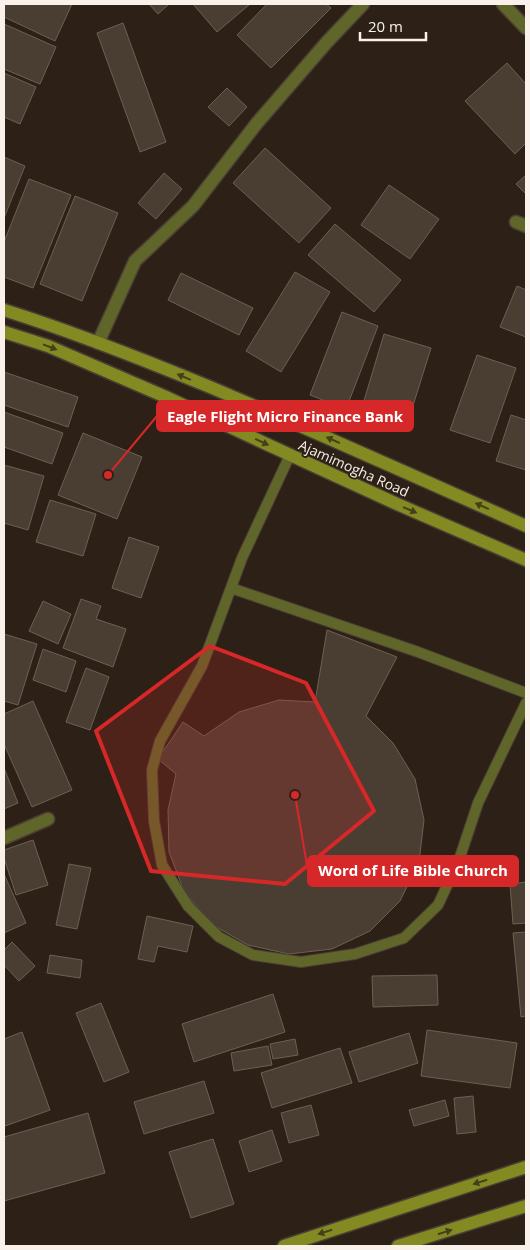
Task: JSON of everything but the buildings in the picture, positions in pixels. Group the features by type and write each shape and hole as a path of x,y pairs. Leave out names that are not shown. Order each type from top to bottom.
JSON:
{"main road":[{"name":"Ajamimogha Road","path":"4,310 134,356 266,411 526,526"},
{"name":"Ajamimogha Road","path":"4,332 48,346 139,385 397,504 526,560"},
{"path":"284,1246 526,1167"},
{"path":"398,1246 526,1206"}],"street":[{"path":"98,343 135,261 194,206 257,123 327,42 363,4"},
{"path":"503,4 526,28"},
{"path":"4,838 48,819"}],"lane":[{"path":"290,455 242,558 202,666 160,741 152,770 154,821 162,865 188,906 219,937 253,955 301,962 354,954 404,938 438,905 459,860 478,803 526,703"},
{"path":"231,588 418,652 526,693"}],"highlighted area":[{"path":"210,646 306,683 374,811 285,884 151,871 96,731"}],"place":[{"name":"Eagle Flight Micro Finance Bank","path":"108,475"},
{"name":"Word of Life Bible Church","path":"295,795"}]}
